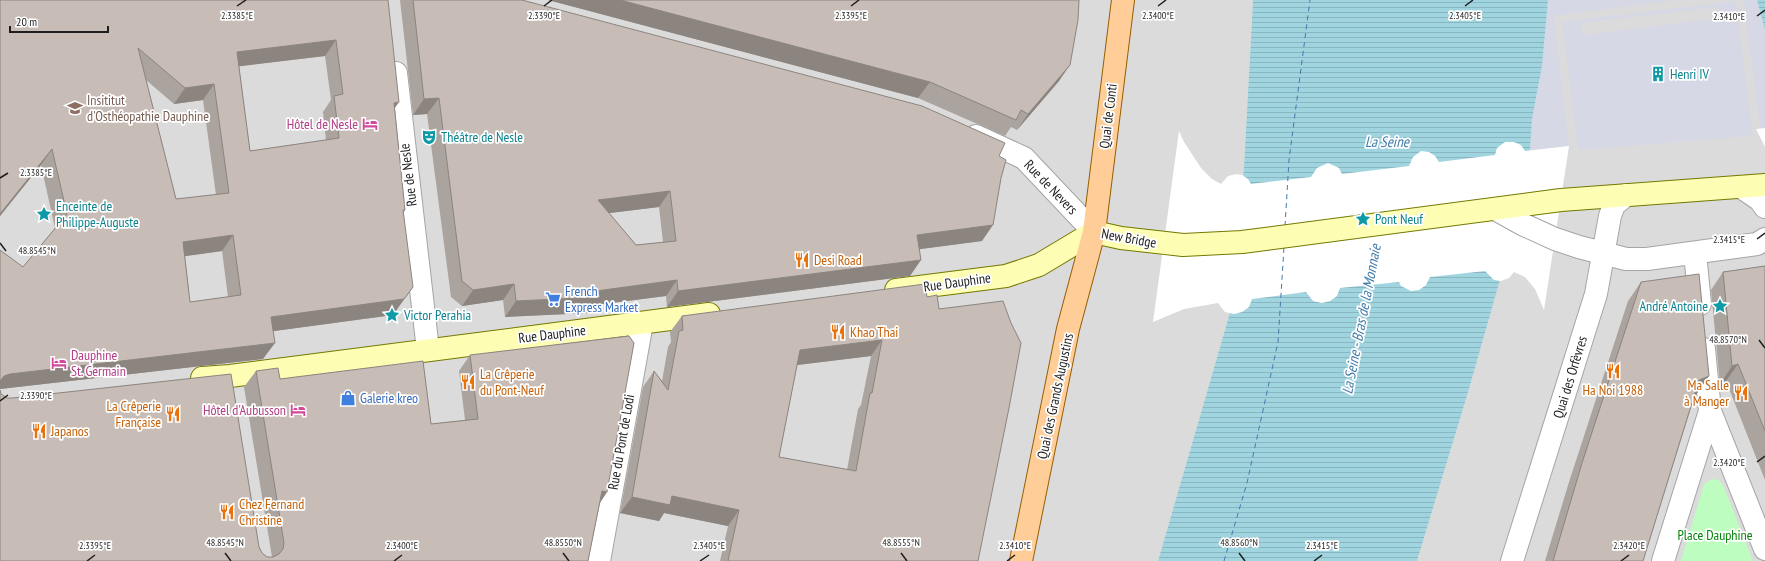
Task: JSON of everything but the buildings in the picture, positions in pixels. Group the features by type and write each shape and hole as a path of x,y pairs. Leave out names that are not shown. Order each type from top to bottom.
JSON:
{"main road":[{"name":"Quai de Conti","path":"1094,232 1123,0"},
{"name":"Quai des Grands Augustins","path":"1021,561 1068,330 1094,232"}],"street":[{"name":"Rue de Nesle","path":"394,55 428,350"},
{"name":"Rue de Nevers","path":"958,128 1024,158 1094,232"},
{"path":"1495,209 1561,200 1765,185"},
{"path":"1741,187 1760,200 1765,207"},
{"name":"Quai des Orfèvres","path":"1512,561 1596,294 1610,216 1614,205 1626,195"},
{"name":"New Bridge","path":"1094,232 1121,238 1165,244 1183,245 1242,242 1495,209"},
{"path":"1495,209 1522,224 1555,239 1626,259 1647,259 1695,253 1757,244 1765,239"},
{"name":"Rue Dauphine","path":"880,292 1006,276 1039,265 1094,232"},
{"path":"1695,253 1710,411 1765,549"},
{"name":"Rue Dauphine","path":"183,380 230,376 731,312"},
{"name":"Rue du Pont de Lodi","path":"599,561 642,323"},
{"path":"230,376 234,398"},
{"path":"1663,561 1710,411"}],"shaded area":[{"path":"0,0 1253,0 1244,167 1229,316 1158,561 0,561"},
{"path":"1548,0 1757,0 1765,30 1765,561 1417,561 1500,280 1530,151 1532,119 1542,66"},
{"path":"1548,0 1676,0 1554,16 1569,146 1530,151 1532,119 1542,66"},
{"path":"1743,0 1757,0 1765,30 1765,129 1760,129"},
{"path":"1736,1 1753,136 1578,150 1562,22","holes":["1718,7 1720,18 1583,35 1581,30 1581,23"]}],"green space":[{"name":"Place Dauphine","path":"1712,479 1718,480 1723,485 1753,561 1681,561 1704,484"}],"water":[{"name":"La Seine","path":"1253,0 1548,0 1542,66 1532,119 1530,151 1500,280 1417,561 1158,561 1229,316 1244,167"},
{"path":"1757,0 1765,0 1765,30"}],"pier":[{"path":"1765,128 1765,147 1756,129"},
{"name":"Pont Neuf","path":"1179,131 1184,142 1201,168 1212,179 1221,184 1228,176 1236,174 1242,175 1248,179 1251,184 1311,177 1317,168 1328,163 1339,168 1342,174 1409,166 1413,157 1421,151 1429,152 1435,156 1439,162 1495,155 1497,148 1505,142 1514,142 1521,145 1525,151 1569,146 1544,310 1535,289 1525,277 1514,272 1509,278 1501,281 1494,280 1485,271 1430,277 1426,285 1419,290 1411,291 1401,286 1399,282 1340,288 1337,296 1330,301 1322,303 1313,301 1306,292 1252,299 1249,307 1242,312 1234,314 1225,312 1218,303 1184,309 1153,322"}],"ferry route":[{"path":"1285,226 1289,160 1310,0"},
{"path":"1224,561 1247,483 1278,342 1284,247"}],"place":[{"name":"Henri IV","path":"1658,74"},
{"name":"Insititut d'Osthéopathie Dauphine","path":"75,108"},
{"name":"Hôtel de Nesle","path":"370,124"},
{"name":"Théâtre de Nesle","path":"429,137"},
{"name":"Enceinte de Philippe-Auguste","path":"44,214"},
{"name":"Pont Neuf","path":"1363,219"},
{"name":"Desi Road","path":"802,260"},
{"name":"French Express Market","path":"553,299"},
{"name":"André Antoine","path":"1720,306"},
{"name":"Victor Perahia","path":"392,315"},
{"name":"Khao Thai","path":"838,332"},
{"name":"Dauphine St. Germain","path":"59,363"},
{"name":"Ha Noi 1988","path":"1613,371"},
{"name":"La Crêperie du Pont-Neuf","path":"468,382"},
{"name":"Ma Salle à Manger","path":"1741,393"},
{"name":"Galerie kreo","path":"348,398"},
{"name":"Hôtel d'Aubusson","path":"298,410"},
{"name":"La Crêperie Française","path":"173,414"},
{"name":"Japanos","path":"39,431"},
{"name":"Chez Fernand Christine","path":"227,512"}],"water label":[{"name":"La Seine - Bras de la Monnaie","path":"1361,319"}]}
